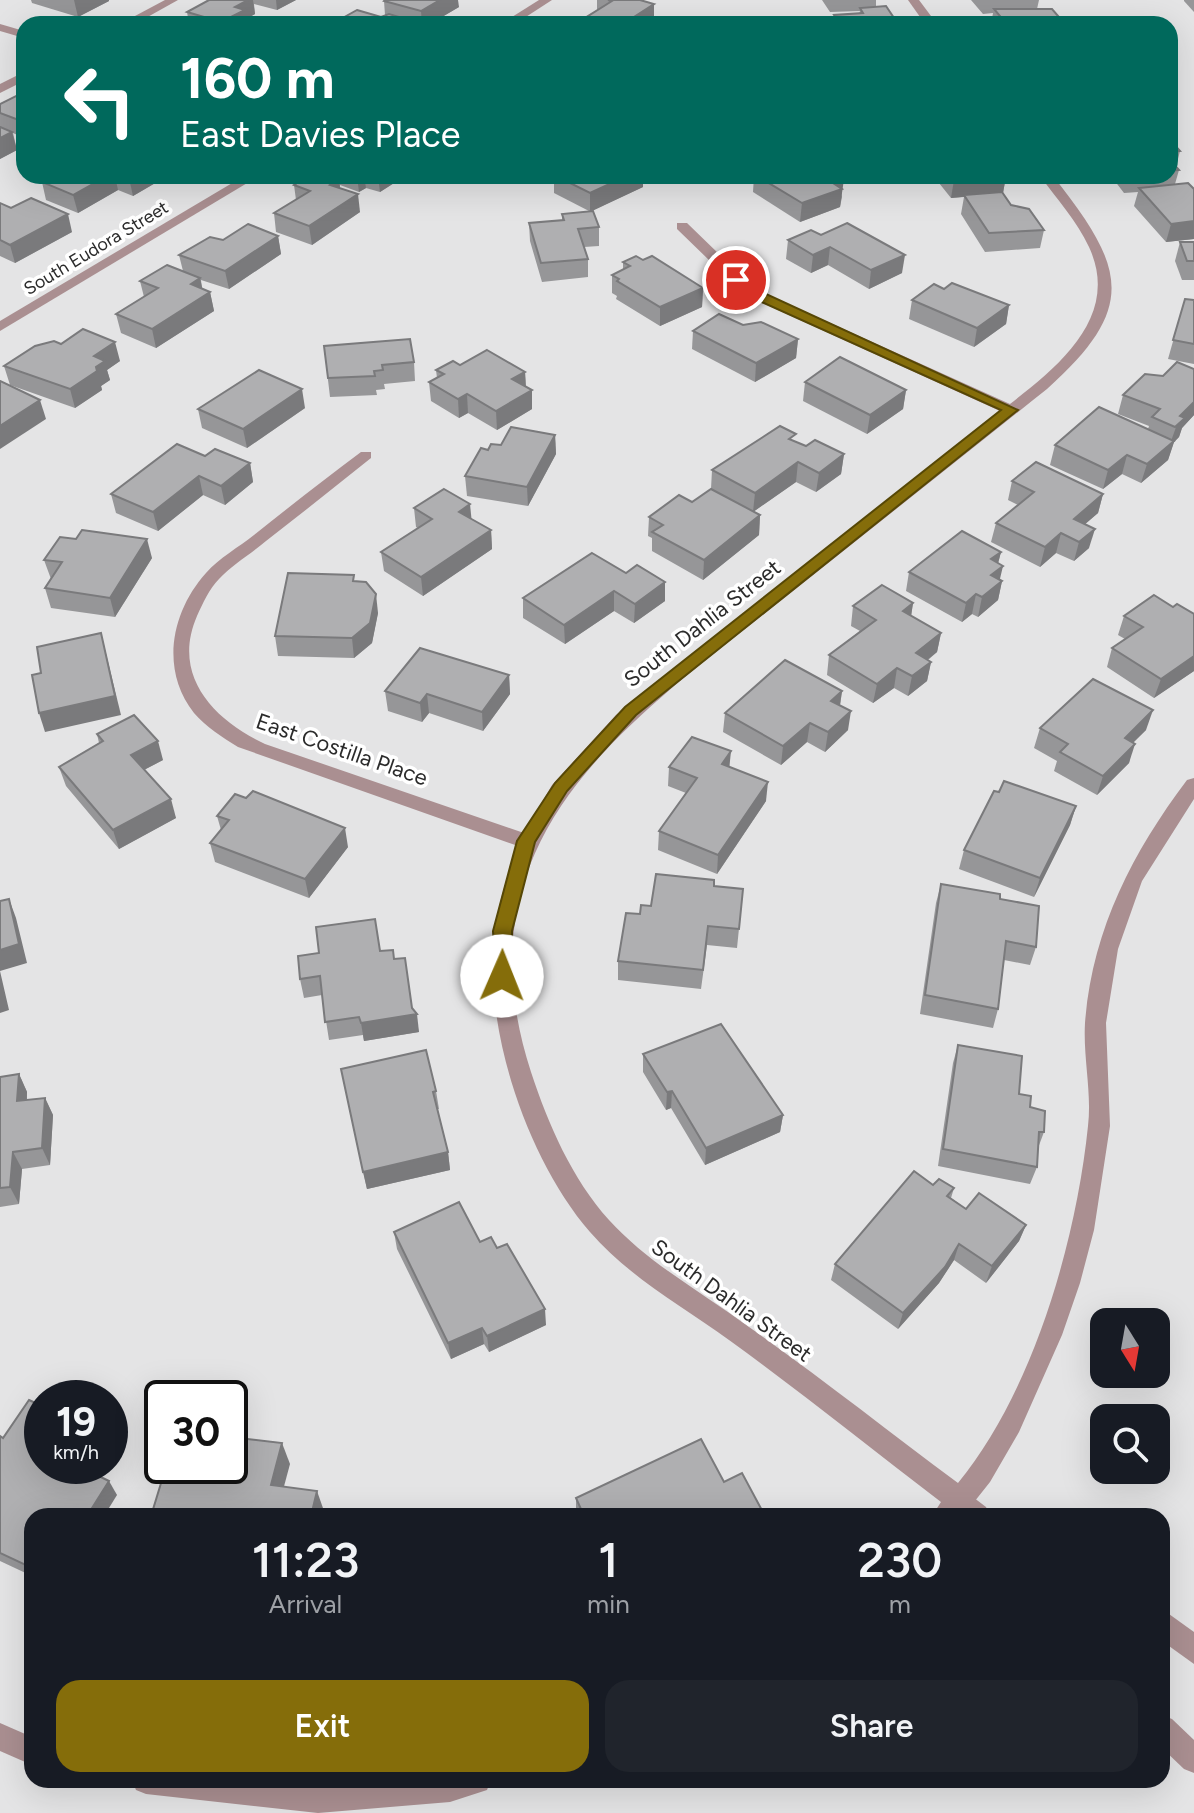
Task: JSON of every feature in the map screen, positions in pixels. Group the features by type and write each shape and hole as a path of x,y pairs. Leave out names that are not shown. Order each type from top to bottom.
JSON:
{"street":[{"path":"142,16 173,0"},
{"path":"520,16 547,0"},
{"name":"South Eudora Street","path":"0,327 240,184"},
{"name":"South Dahlia Street","path":"957,1508 737,1332 639,1264 585,1208 530,1112 502,999 503,931 526,841 561,787 630,711 1011,410 1082,349 1092,335 1106,295 1101,257 1084,226 1052,184"},
{"path":"682,226 750,292 1011,410"},
{"name":"East Costilla Place","path":"366,455 212,576 196,596 181,630 178,648 183,679 207,715 243,742 449,811 526,841"},
{"path":"963,1508 1002,1441 1058,1323 1083,1237 1100,1111 1095,1064 1098,994 1112,928 1126,887 1159,828 1194,785"},
{"path":"1170,1630 1194,1650"},
{"path":"1170,1736 1194,1759"},
{"path":"0,1737 24,1748"},
{"path":"216,1788 312,1799 450,1788"}],"building":[{"path":"209,0 248,0 235,7 245,10 233,16 201,16 187,12"},
{"path":"385,0 440,0 421,11"},
{"path":"608,0 640,0 654,4 635,16 588,16 612,1"},
{"path":"886,6 893,16 834,15 863,13 860,8"},
{"path":"994,9 1052,9 1058,16 1000,16"},
{"path":"357,10 378,16 346,16"},
{"path":"16,96 16,119 0,113 0,104"},
{"path":"0,127 12,132 0,138"},
{"path":"1188,183 1194,189 1194,221 1171,224 1139,188"},
{"path":"47,184 93,184 73,195"},
{"path":"332,184 358,194 309,226 274,213 310,191 294,185"},
{"path":"572,184 610,184 590,193"},
{"path":"770,184 834,184 842,189 802,203"},
{"path":"1002,192 1011,205 1029,209 1044,230 989,233 964,195"},
{"path":"31,198 68,214 10,245 0,240 0,203 11,208"},
{"path":"593,211 599,227 578,229 588,259 541,263 529,223 564,220 562,214"},
{"path":"847,223 905,255 871,270 830,247 813,255 788,240 811,230 821,235"},
{"path":"248,224 278,236 225,271 179,255 210,237 223,240"},
{"path":"1180,242 1194,242 1194,261 1187,261"},
{"path":"636,256 643,260 652,256 703,288 660,307 612,275 630,266 623,262"},
{"path":"167,265 200,278 191,284 210,292 152,329 116,314 158,288 140,281"},
{"path":"952,283 1009,305 977,328 912,300 934,284 944,289"},
{"path":"1185,299 1194,300 1194,344 1173,340"},
{"path":"719,314 743,325 761,322 798,339 756,363 693,331"},
{"path":"83,329 115,342 94,356 105,361 96,367 97,371 70,389 4,366 35,346 54,341 61,344"},
{"path":"410,339 414,362 382,365 383,370 374,371 375,376 328,378 324,346"},
{"path":"487,350 525,372 512,379 532,390 496,411 467,394 458,399 429,382 444,374 436,370 453,361 460,365"},
{"path":"840,357 906,390 870,415 805,382"},
{"path":"1177,362 1194,369 1194,402 1180,416 1185,418 1175,427 1152,417 1160,409 1123,395 1145,374 1163,376"},
{"path":"259,370 302,389 243,429 198,409"},
{"path":"0,381 40,400 0,426"},
{"path":"1099,407 1174,441 1147,464 1127,455 1108,470 1055,445"},
{"path":"780,426 796,434 789,439 806,446 815,440 844,454 819,473 798,462 755,493 712,470"},
{"path":"511,427 555,435 527,487 465,476 481,448 488,450 491,444 501,445"},
{"path":"177,444 205,456 215,449 250,463 221,486 199,476 153,512 111,494"},
{"path":"1036,462 1103,494 1074,519 1095,529 1079,542 1061,533 1045,547 996,523 1034,492 1012,481"},
{"path":"444,489 470,504 459,512 491,530 421,577 381,552 432,519 414,508"},
{"path":"711,489 760,515 704,560 652,532 663,525 649,517 679,495 692,502"},
{"path":"82,530 147,539 110,598 45,588 62,562 44,560 60,537 76,539"},
{"path":"962,531 1001,552 991,559 1003,566 991,575 1002,581 982,597 976,594 966,603 909,572"},
{"path":"592,553 626,573 637,565 665,582 635,604 614,591 564,625 523,598"},
{"path":"288,573 354,575 353,581 366,582 376,594 370,623 352,638 275,636"},
{"path":"882,585 913,603 903,611 941,633 916,653 931,662 912,676 897,668 877,684 829,655 876,620 853,606"},
{"path":"1154,595 1173,607 1177,604 1194,614 1194,656 1161,679 1112,648 1143,627 1124,616"},
{"path":"101,633 115,696 39,713 32,675 41,673 37,647"},
{"path":"420,648 509,675 482,712 427,694 420,703 385,691"},
{"path":"785,660 842,691 831,701 851,711 828,732 810,723 783,746 725,713"},
{"path":"1093,679 1153,710 1125,738 1135,744 1103,776 1060,752 1068,744 1040,728"},
{"path":"134,715 158,741 131,755 171,799 113,830 59,767 103,741 97,734"},
{"path":"692,737 731,751 722,764 768,782 718,855 659,831 697,778 669,767"},
{"path":"1004,781 1076,806 1040,878 964,850 994,791 999,792"},
{"path":"253,791 345,828 305,879 210,843 229,820 217,816 235,794 246,798"},
{"path":"656,874 714,880 714,886 743,889 739,929 708,926 703,970 618,961 626,913 640,914 641,905 651,906"},
{"path":"941,884 1000,894 1000,899 1039,906 1036,947 1006,941 998,1009 925,995"},
{"path":"9,899 19,944 0,950 0,901"},
{"path":"375,919 380,951 393,950 394,959 405,958 412,1008 417,1014 361,1023 359,1017 325,1022 320,976 300,979 298,956 319,953 316,927"},
{"path":"721,1024 783,1115 706,1148 672,1091 667,1092 643,1054"},
{"path":"958,1045 1022,1056 1019,1094 1031,1096 1030,1107 1045,1111 1044,1132 1039,1132 1037,1167 943,1149"},
{"path":"426,1050 448,1152 363,1172 341,1069"},
{"path":"19,1074 17,1101 45,1098 42,1148 13,1152 10,1187 0,1188 0,1077"},
{"path":"914,1171 933,1185 939,1179 954,1188 947,1196 966,1209 979,1193 1026,1225 992,1266 959,1244 945,1267 903,1313 835,1264"},
{"path":"459,1202 480,1242 491,1237 497,1248 507,1244 545,1309 487,1336 482,1328 448,1343 394,1232"},
{"path":"24,1407 24,1484 107,1484 92,1508 24,1508 24,1564 0,1553 0,1436 3,1438"},
{"path":"248,1439 282,1443 271,1485 317,1491 313,1508 153,1508 161,1484 248,1484"},
{"path":"701,1439 724,1482 742,1473 761,1508 580,1508 576,1498"}],"route":[{"path":"502,976 503,931 526,841 561,787 630,711 1011,410 750,292 736,280"}]}
